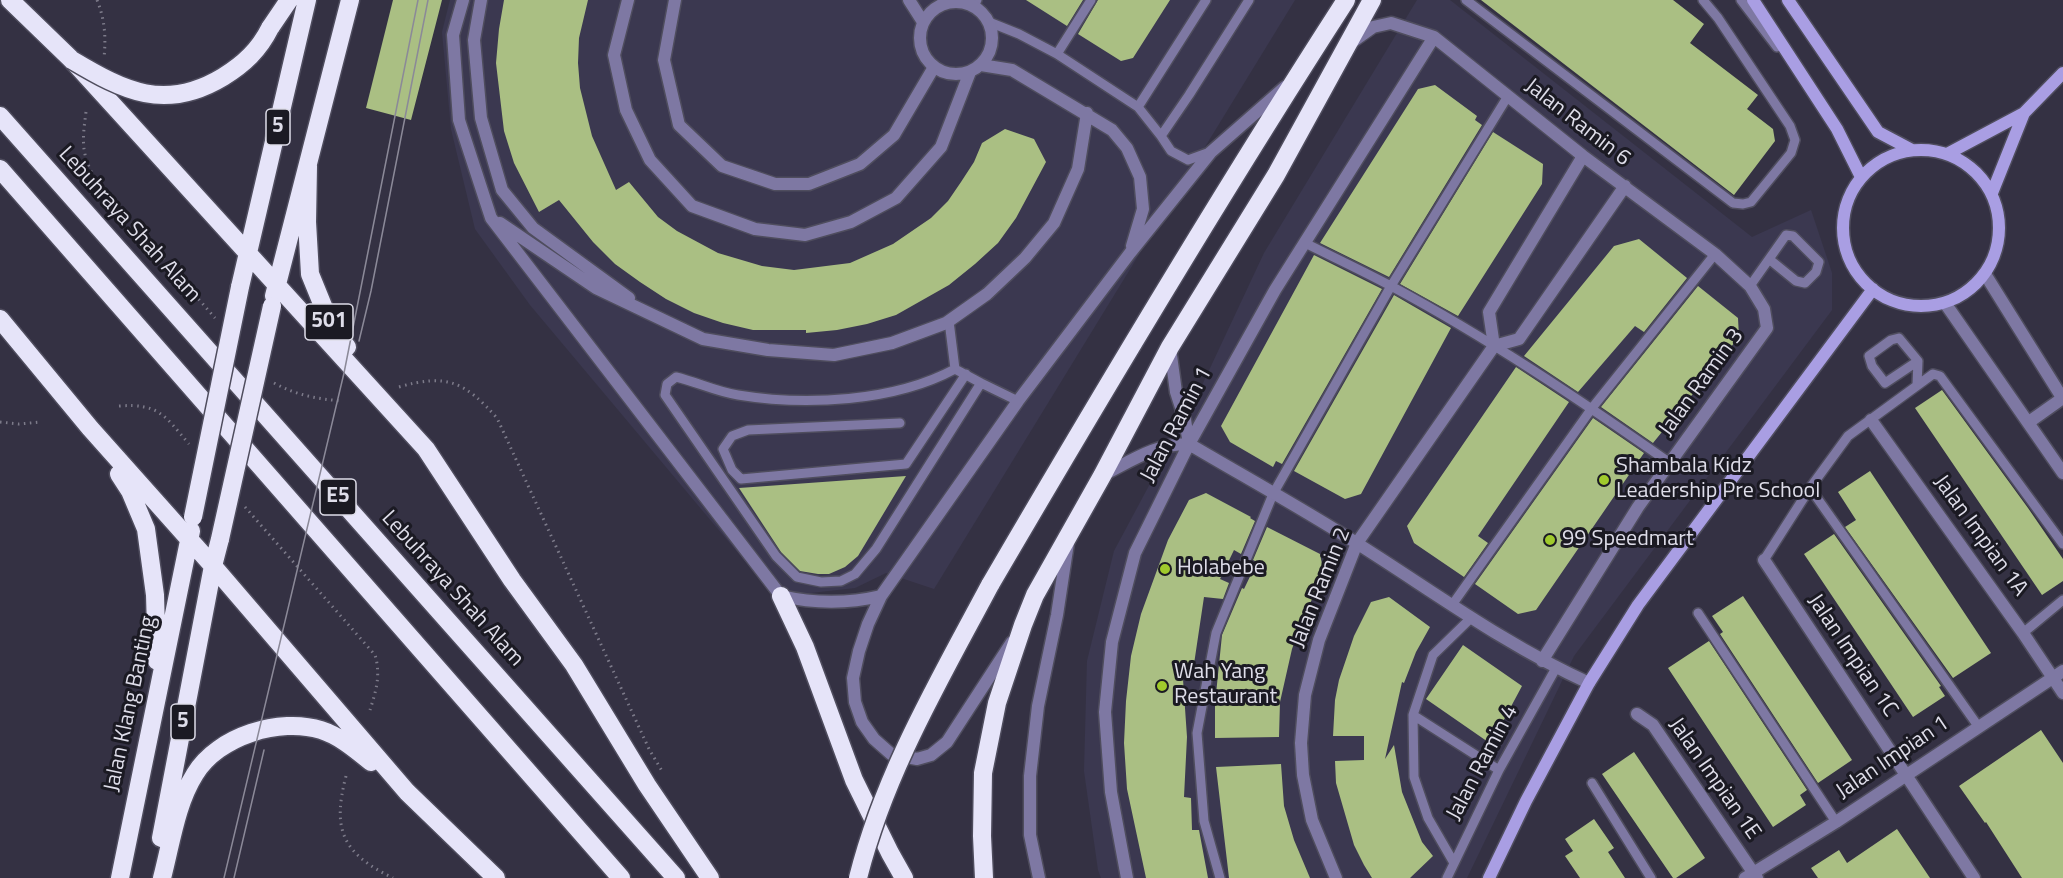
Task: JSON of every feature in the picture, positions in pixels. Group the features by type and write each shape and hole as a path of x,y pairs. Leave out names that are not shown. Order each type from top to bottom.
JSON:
{"highway":[{"path":"10,0 72,60 426,449 512,580 574,665 647,785 710,878"},
{"path":"72,60 111,83 145,93 167,96 186,93 213,83 242,65 263,43 289,0"},
{"name":"5","path":"189,539 240,287 307,0"},
{"name":"5","path":"154,878 213,566 272,306 350,0"},
{"path":"858,878 862,858 887,790 927,703 990,585 1107,384 1346,0"},
{"path":"984,878 983,773 997,703 1035,595 1070,536 1170,347 1276,175 1372,0"},
{"name":"Lebuhraya Shah Alam","path":"0,116 676,878"},
{"name":"501","path":"308,166 307,222 310,274 332,328 426,449"},
{"name":"E5","path":"0,169 621,878"},
{"path":"0,319 90,428 213,566 407,792 496,878"},
{"path":"90,428 130,491 146,529 155,595 158,690"},
{"name":"Jalan Klang Banting","path":"120,878 189,539"},
{"path":"781,596 805,647 855,780 904,878"},
{"path":"162,878 181,806 195,773 214,753 235,739 258,730 279,726 300,726 320,730 340,739 407,792"}],"street":[{"path":"463,0 453,35 459,120 491,218 781,596 821,603 841,603 881,596"},
{"path":"481,0 474,40 481,118 502,190 533,228 656,318"},
{"path":"628,0 614,55 626,110 650,160 692,206 755,229 804,235 851,222 896,198 941,147 976,68 991,47 989,22 975,3 943,2 934,8 923,22 920,34 920,46 926,58 934,67 951,74 976,68 1012,70 1113,130 1127,148 1140,177 1143,209 1130,253"},
{"path":"675,0 664,60 679,125 722,166 775,184 809,184 860,164 894,135 934,67"},
{"path":"909,0 923,22"},
{"path":"1753,0 1837,129 1861,177"},
{"path":"1788,0 1878,132 1912,150"},
{"name":"Jalan Ramin 6","path":"1346,47 1373,27 1391,23 1434,37 1583,156 1715,254 1750,286 1764,309"},
{"name":"Jalan Ramin 1","path":"1127,878 1111,792 1105,712 1112,642 1135,553 1189,444 1275,290 1434,37"},
{"path":"1947,154 2024,113 2063,73"},
{"path":"1023,625 947,742 931,755 917,759 891,754 874,739 862,722 855,702 853,678 868,624 881,596 1018,401 1130,253 1211,152 1297,76"},
{"path":"491,218 596,288 703,339 768,350 834,355 892,343 949,321 995,287 1025,258 1054,223 1078,169 1087,113"},
{"path":"1992,193 2024,113"},
{"path":"1912,150 1930,150 1947,154 1965,163 1992,193 1999,226 1998,243 1985,274 1967,291 1945,303 1926,306 1907,305 1889,299 1873,289 1856,270 1846,248 1843,223 1848,198 1861,177 1875,164 1893,154 1912,150"},
{"path":"1583,156 1488,312 1494,346 1519,339 1625,186"},
{"path":"1985,274 2063,399 2029,422"},
{"path":"1489,878 1526,801 1589,683 1638,604 1873,289"},
{"path":"1945,303 2063,472"},
{"name":"Jalan Ramin 3","path":"1542,661 1638,507 1767,328 1764,309"},
{"name":"Jalan Ramin 2","path":"1336,878 1312,820 1303,775 1301,743 1305,694 1319,640 1357,543 1494,346"},
{"path":"1170,347 1176,392 1185,420 1189,444"},
{"name":"Jalan Impian 1A","path":"1871,420 2023,633 2058,675 2063,693"},
{"path":"1102,476 1147,452 1174,443 1189,444 1357,543 1542,661 1589,683"},
{"path":"1039,878 1030,836 1030,776 1038,706 1057,615 1070,536"},
{"name":"Jalan Impian 1C","path":"1764,560 1974,878"},
{"name":"Jalan Impian 1","path":"1752,876 2058,675"},
{"name":"Jalan Impian 1E","path":"1637,714 1653,725 1752,876"}],"lane":[{"path":"1058,54 1091,0"},
{"path":"1137,108 1206,0"},
{"path":"1161,136 1249,0"},
{"path":"1466,0 1733,203 1743,204 1751,202 1791,153 1795,140 1791,126 1718,18 1703,0"},
{"path":"1741,0 1817,99"},
{"path":"989,22 1019,33 1058,54 1137,108 1172,151 1188,160 1211,152"},
{"path":"1220,878 1204,821 1197,733 1216,633 1273,494 1391,286 1508,96"},
{"path":"1750,286 1769,259 1786,235 1793,236 1819,262 1816,272 1805,283 1796,280 1769,259"},
{"path":"1305,243 1391,286 1494,346 1592,408 1670,463"},
{"path":"1452,605 1592,408 1715,254"},
{"path":"949,321 955,369"},
{"path":"1917,385 1918,361 1899,338 1891,340 1869,356 1872,366 1885,383 1918,361"},
{"path":"955,369 1018,401"},
{"path":"955,369 903,391 852,398 775,400 736,395 676,377 667,384 664,395 776,556 797,577 831,582 840,581 855,574 876,549 981,383"},
{"path":"900,423 748,430 732,436 723,449 732,470 741,479 906,464 966,374"},
{"path":"1764,560 1810,488 1848,436 1933,374 1940,376 2063,544"},
{"path":"1810,488 1978,726"},
{"path":"2023,633 2063,600"},
{"path":"1698,613 1836,822"},
{"path":"1454,863 1428,818 1414,777 1413,715 1433,654 1472,617"},
{"name":"Jalan Ramin 4","path":"1447,878 1499,770 1556,668"},
{"path":"1413,715 1499,770"},
{"path":"1592,783 1652,878"}],"path":[{"path":"97,0 106,34 104,58"},
{"path":"86,112 83,147 86,163 96,181 218,320"},
{"path":"399,387 424,380 445,381 467,389 497,418 645,739 666,779"},
{"path":"271,381 291,392 314,398 342,401"},
{"path":"119,406 136,405 151,408 164,415 195,450"},
{"path":"0,422 19,424 41,422"},
{"path":"242,503 375,655 377,685 370,710"},
{"path":"346,776 339,815 347,842 364,861 393,878"}],"shaded area":[{"path":"450,0 1295,0 934,589 886,573 855,588 775,597 530,305 475,229 451,129 442,32"},
{"path":"1417,0 1450,0 1752,237 1811,210 1832,273 1832,310 1574,656 1467,878 1101,878 1084,771 1087,661 1114,551 1197,396 1264,253"}],"building":[{"path":"393,0 442,0 411,120 366,108"},
{"path":"504,0 588,0 579,38 580,88 592,136 616,190 629,182 658,217 677,231 718,253 762,266 794,270 850,263 893,244 931,218 948,201 961,182 974,162 982,143 1005,129 1034,139 1046,162 1016,218 998,243 949,285 896,315 837,330 806,333 806,330 753,330 723,323 694,313 666,299 615,264 593,242 559,200 539,212 514,163 504,131 496,63"},
{"path":"1026,0 1083,0 1067,26"},
{"path":"1098,0 1170,0 1133,58 1121,61 1078,34"},
{"path":"1481,0 1673,0 1704,24 1690,43 1758,95 1747,109 1773,129 1775,141 1734,195"},
{"path":"1435,85 1477,116 1475,120 1482,125 1389,277 1320,243 1418,89"},
{"path":"1493,132 1543,164 1542,184 1458,316 1400,284"},
{"path":"1639,239 1687,278 1644,332 1635,326 1578,392 1524,356 1614,246"},
{"path":"1314,255 1382,289 1282,464 1276,461 1273,467 1230,442 1221,426"},
{"path":"1698,286 1738,318 1739,337 1653,443 1601,407"},
{"path":"1394,295 1451,328 1361,494 1345,499 1294,471"},
{"path":"1516,367 1569,402 1478,536 1488,543 1464,577 1414,543 1407,526"},
{"path":"1942,390 2063,559 2063,581 2042,595 1915,408"},
{"path":"1593,418 1644,453 1536,610 1518,614 1475,584"},
{"path":"1870,471 1991,653 1953,678 1845,527 1856,520 1838,492"},
{"path":"906,476 858,556 845,567 829,574 800,571 781,552 739,488"},
{"path":"1206,493 1255,521 1241,554 1234,550 1220,579 1229,583 1223,599 1204,597 1194,664 1182,665 1187,737 1184,797 1191,798 1192,830 1199,830 1208,878 1146,878 1127,789 1124,743 1131,656 1141,614 1168,540 1189,500"},
{"path":"1267,527 1320,554 1324,574 1304,616 1292,649 1280,702 1279,737 1215,738 1215,704 1222,635 1242,588 1244,589 1257,562 1253,560"},
{"path":"1834,534 1941,686 1939,687 1945,696 1913,717 1804,554"},
{"path":"1743,596 1852,760 1818,783 1720,634 1723,632 1712,616"},
{"path":"1389,597 1430,627 1416,652 1404,683 1402,682 1385,759 1394,745 1402,792 1422,842 1433,856 1410,878 1372,878 1354,845 1336,783 1335,761 1364,760 1364,736 1333,736 1335,700 1339,680 1354,636 1371,602"},
{"path":"1709,641 1807,790 1800,795 1806,805 1773,827 1668,668"},
{"path":"1463,645 1522,686 1491,744 1426,699"},
{"path":"2041,730 2063,763 2063,878 2022,878 1986,822 1959,786"},
{"path":"1634,752 1705,858 1676,878 1673,878 1602,774"},
{"path":"1281,764 1284,806 1294,840 1310,878 1229,878 1216,767"},
{"path":"1594,819 1614,848 1608,852 1625,878 1580,878 1565,856 1573,851 1565,839"},
{"path":"1897,829 1930,878 1818,878 1811,868 1839,850 1847,863"}],"tram line":[{"path":"224,878 344,373 418,0"},
{"path":"359,341 371,291 428,0"},
{"path":"234,878 264,750"}],"place":[{"name":"Shambala Kidz Leadership Pre School","path":"1604,480"},
{"name":"99 Speedmart","path":"1550,540"},
{"name":"Holabebe","path":"1165,569"},
{"name":"Wah Yang Restaurant","path":"1162,686"}]}
